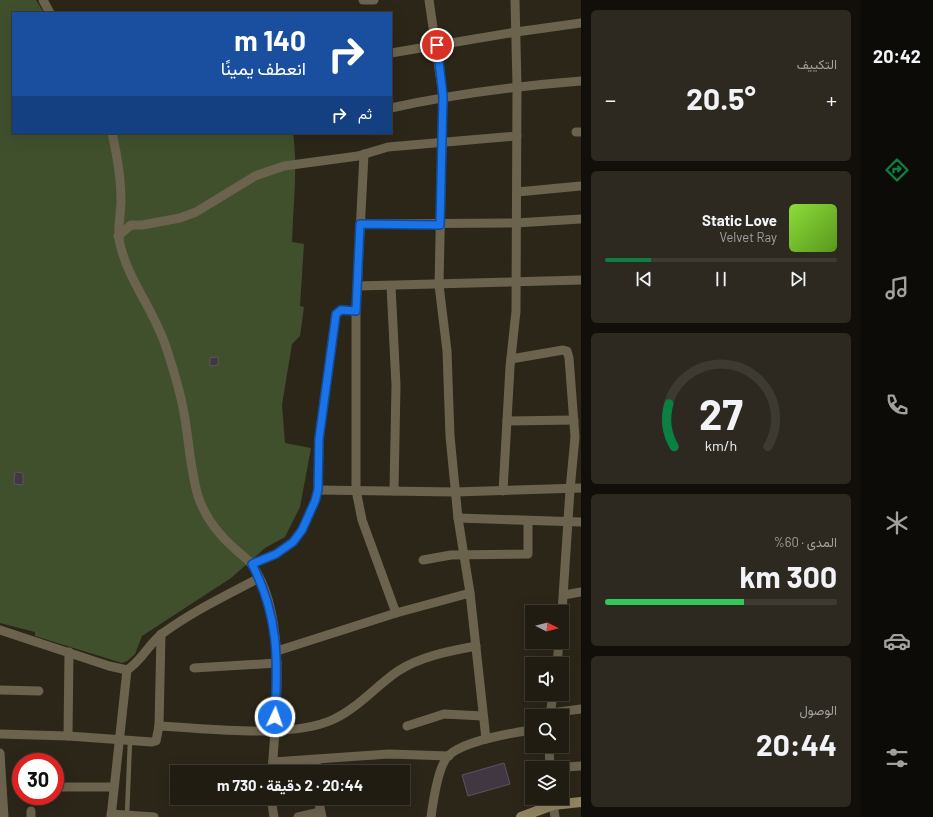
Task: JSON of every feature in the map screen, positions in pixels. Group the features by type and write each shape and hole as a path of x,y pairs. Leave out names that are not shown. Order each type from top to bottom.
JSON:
{"street":[{"path":"43,0 49,12"},
{"path":"363,0 374,0"},
{"path":"429,0 437,45 443,96 439,285 447,351 449,421 458,518 470,593 486,739"},
{"path":"503,491 517,281 517,86 515,0"},
{"path":"392,53 516,32 581,23"},
{"path":"392,108 443,96 517,86 581,81"},
{"path":"112,134 120,176 121,200 118,236 126,264 159,325 167,347 183,412 193,477 201,506 217,531 252,564 270,607 277,651 273,765"},
{"path":"118,236 131,225 142,225 180,218 196,212 238,185 270,169 298,163 364,154 388,147 517,136"},
{"path":"364,154 356,311 356,490 362,520 396,613"},
{"path":"517,192 581,186"},
{"path":"360,224 440,225 516,223 581,219"},
{"path":"357,286 581,280"},
{"path":"391,286 396,385 394,491"},
{"path":"252,564 276,554 293,542 309,515 318,490 319,439 336,314 341,310 356,311"},
{"path":"511,360 563,350 567,351 569,358 574,420 574,445 563,605"},
{"path":"507,421 574,420"},
{"path":"318,490 455,492 570,490 581,488"},
{"path":"458,518 581,522"},
{"path":"423,560 463,554 528,554 528,521"},
{"path":"0,630 109,666 127,670 135,665 162,634 182,620 259,578"},
{"path":"564,595 581,592"},
{"path":"277,651 396,613 470,593"},
{"path":"0,734 68,736 154,742 158,739 159,726 162,634"},
{"path":"159,726 274,731 304,728 332,720 366,698 407,666 435,655 476,646"},
{"path":"68,736 69,652"},
{"path":"194,668 277,663"},
{"path":"127,670 111,815 154,817"},
{"path":"0,690 39,691"},
{"path":"569,711 581,709"},
{"path":"407,726 444,714 483,716"},
{"path":"273,762 389,754 448,756 486,739 525,731"},
{"path":"0,753 4,817"},
{"path":"431,817 438,781 448,756"},
{"path":"316,760 316,765"},
{"path":"569,767 581,766"},
{"path":"64,787 114,787"},
{"path":"569,802 581,802"},
{"path":"272,805 274,817"},
{"path":"521,817 544,805"},
{"path":"539,817 549,805"},
{"path":"553,805 555,817"},
{"path":"298,817 321,814"}],"lane":[{"path":"128,815 130,741"}],"green space":[{"path":"0,0 36,0 43,12 12,12 12,134 293,134 295,174 292,242 304,244 300,306 304,307 300,336 292,344 282,405 285,443 311,448 300,507 285,537 265,548 231,578 142,636 135,654 127,661 122,663 35,636 35,632 0,623"}],"building":[{"path":"218,357 218,365 210,366 210,358"},
{"path":"15,472 23,473 23,485 14,484"},
{"path":"504,763 510,784 468,796 462,775"}],"route":[{"path":"275,717 277,651 270,607 252,564 276,554 293,542 302,530 315,501 318,490 319,439 335,318 336,314 341,310 356,311 360,224 440,225 443,96 437,45"}]}
